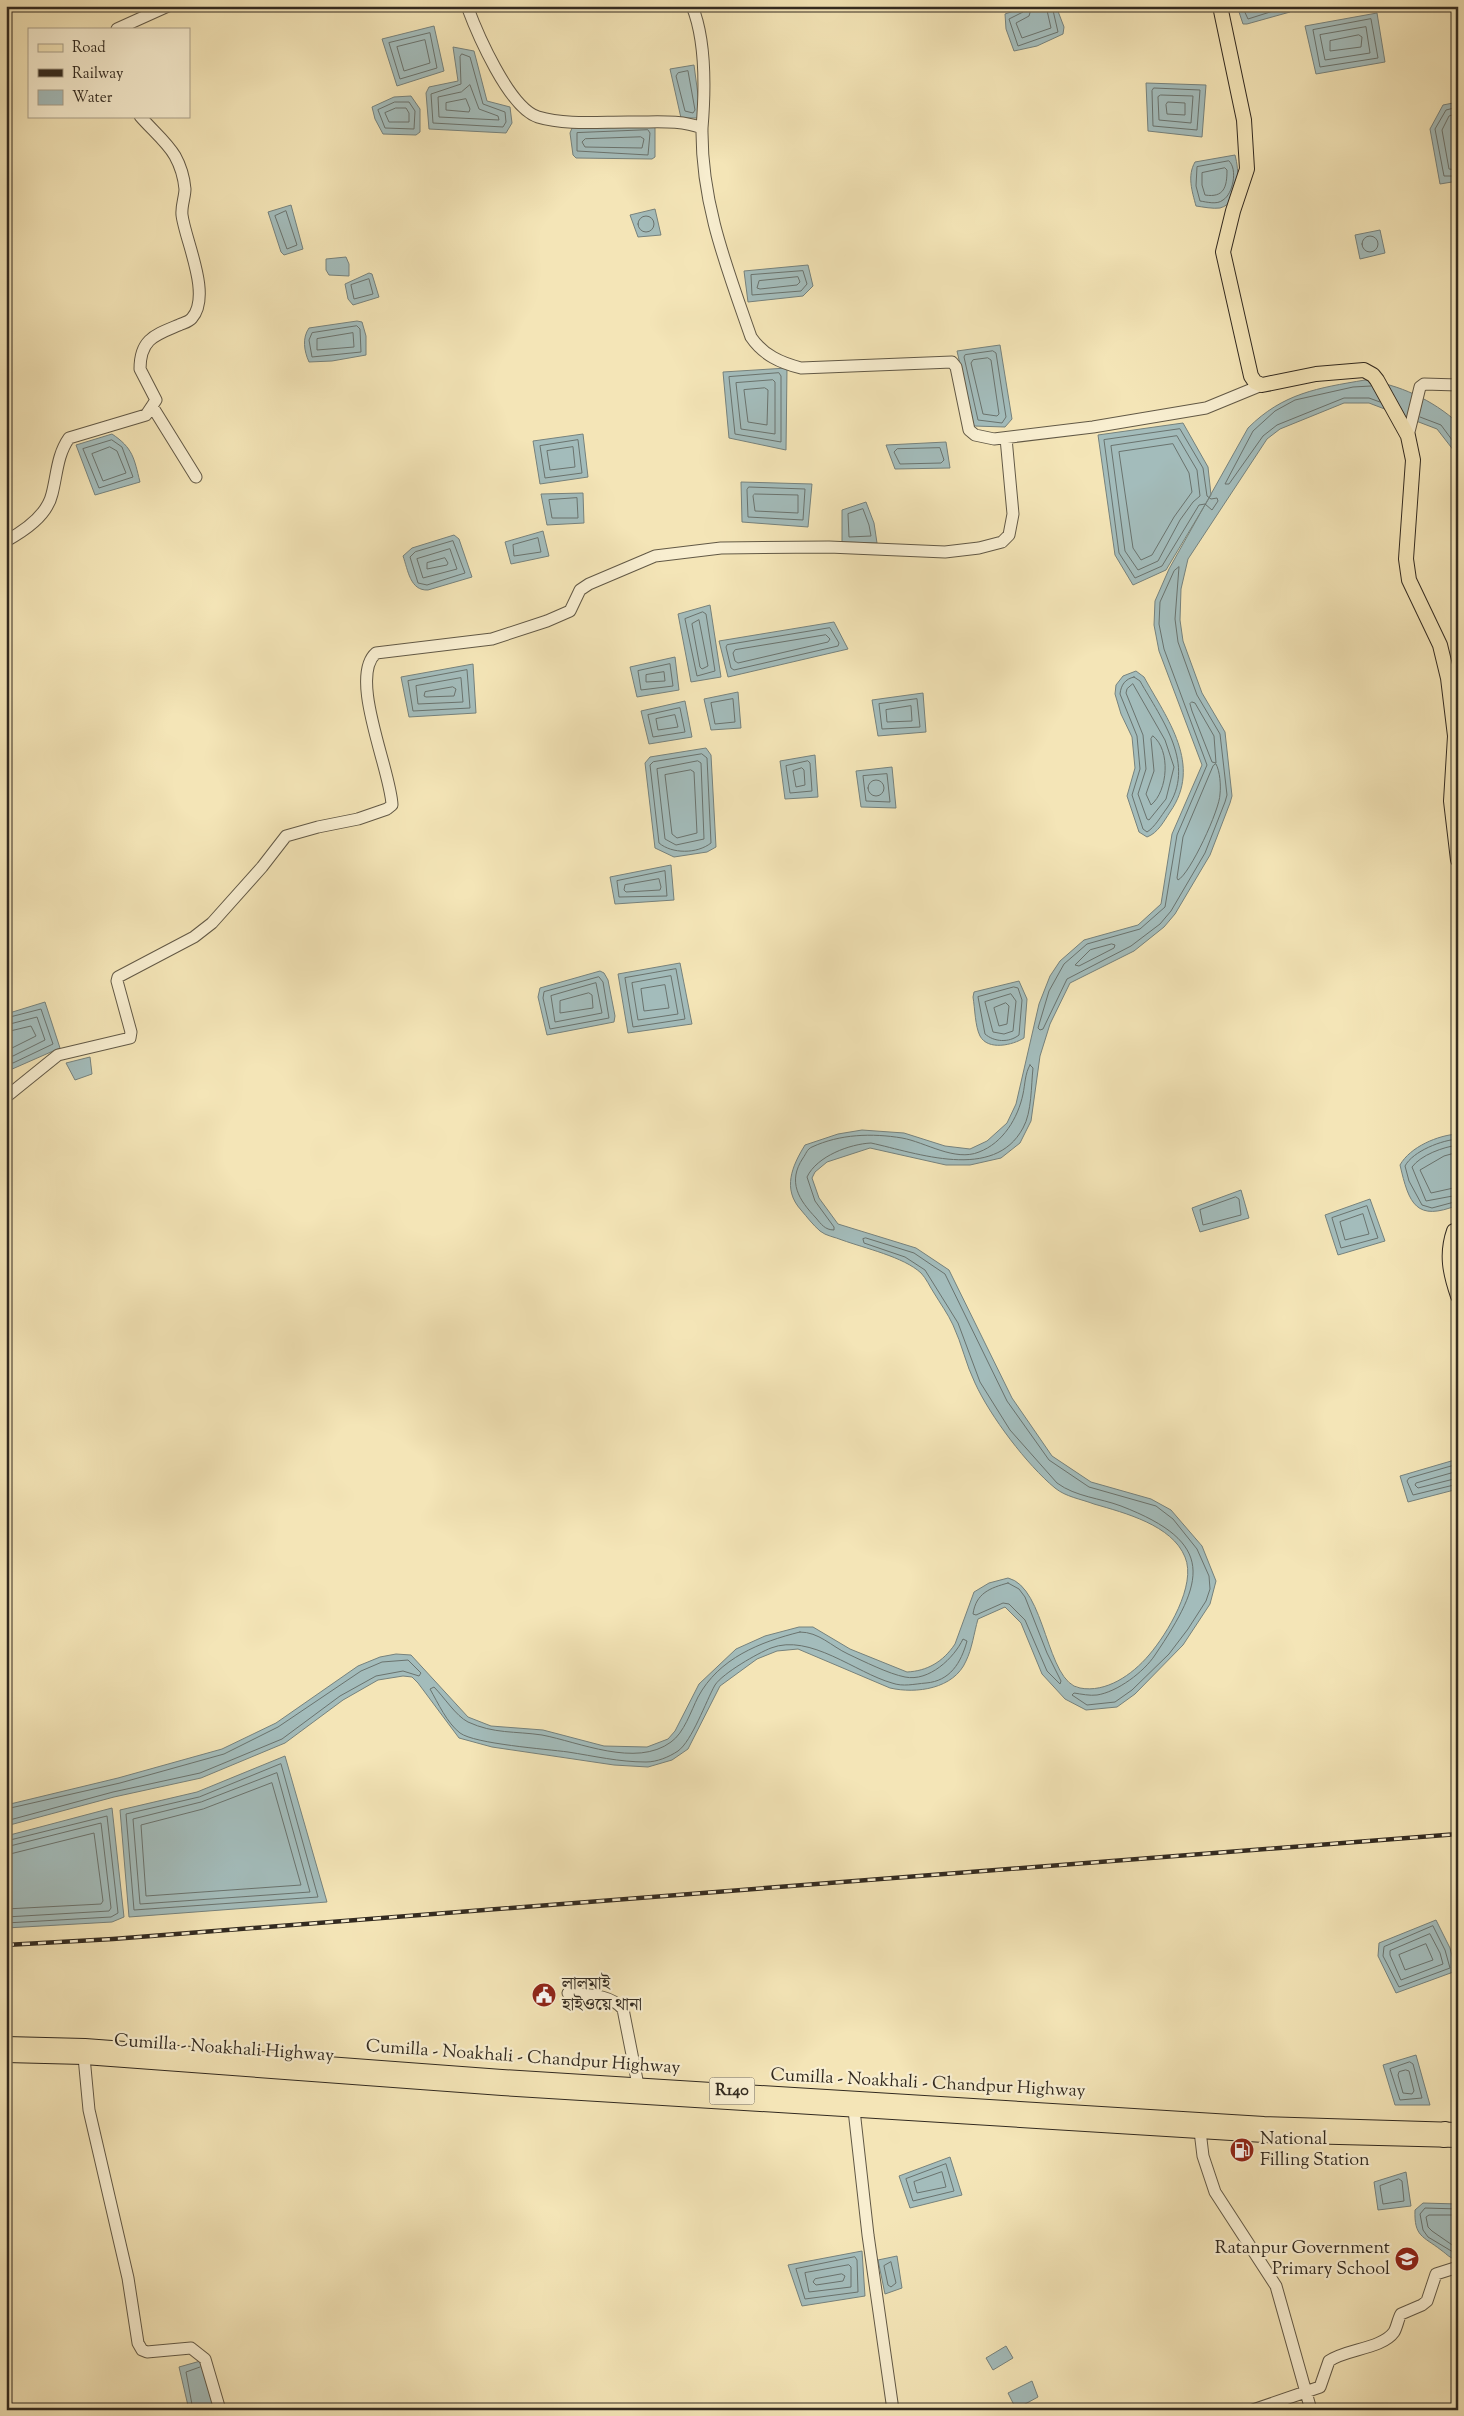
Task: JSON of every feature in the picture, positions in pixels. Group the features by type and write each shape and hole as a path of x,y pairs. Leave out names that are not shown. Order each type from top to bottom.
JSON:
{"main road":[{"path":"1220,6 1242,112 1247,169 1232,211 1223,252 1251,376 1254,382 1262,385 1316,374 1364,370 1373,375 1377,380 1407,429 1413,460 1406,559 1408,580 1440,645 1448,678 1456,736 1451,801 1458,860"},
{"path":"1458,1230 1454,1231 1449,1246 1449,1261 1458,1296"},
{"name":"Cumilla - Noakhali - Chandpur Highway","path":"6,2044 85,2046 200,2060 1451,2135"},
{"name":"Cumilla - Noakhali Highway","path":"6,2055 200,2060 502,2088 1264,2135 1451,2135"}],"street":[{"path":"119,28 168,6"},
{"path":"467,6 481,44 516,100 536,117 560,121 679,122 702,128"},
{"path":"692,6 698,20 702,58 705,99 701,162 711,215 751,337 757,346 786,364 801,368 952,362 956,367 971,433 994,438 1006,438 1206,408 1262,385"},
{"path":"6,541 32,524 52,497 62,447 69,438 146,415 156,400 140,369 143,349 152,337 192,318 199,293 194,260 182,214 185,189 182,174 172,152 142,118"},
{"path":"1407,429 1418,392 1424,384 1458,385"},
{"path":"152,406 196,477"},
{"path":"6,1097 58,1055 130,1038 131,1032 117,982 118,977 194,936 212,923 262,867 286,836 318,826 358,819 388,809 392,805 366,682 366,667 369,659 376,653 492,639 547,621 570,611 580,590 589,584 655,556 721,548 819,547 945,552 979,548 1002,542 1009,535 1012,514 1006,438"},
{"path":"568,1993 604,1998 618,2003 623,2009 638,2085"},
{"path":"84,2057 88,2110 128,2278 138,2343 142,2350 147,2352 191,2348 199,2353 205,2359 220,2410"},
{"path":"854,2110 868,2235 893,2410"},
{"path":"1200,2131 1203,2156 1215,2192 1276,2286 1311,2410"},
{"path":"1253,2410 1320,2387 1329,2360 1377,2343 1390,2336 1394,2332 1401,2314 1427,2301 1436,2274 1458,2267"}],"water":[{"path":"1028,6 1056,6 1064,27 1063,34 1037,46 1014,51 1006,29 1005,14"},
{"path":"1237,6 1295,6 1290,12 1243,24"},
{"path":"1377,13 1385,62 1316,74 1305,26"},
{"path":"434,26 444,71 397,86 382,39"},
{"path":"453,47 474,51 487,101 510,107 512,123 506,133 429,129 426,93 429,87 458,81"},
{"path":"694,65 701,118 681,118 670,69"},
{"path":"1146,83 1206,85 1202,137 1148,131"},
{"path":"411,96 420,109 420,132 416,135 383,134 375,119 372,107 394,97"},
{"path":"1458,102 1458,181 1440,184 1430,129 1443,105"},
{"path":"655,126 655,157 652,159 576,158 573,155 570,133 572,128"},
{"path":"1235,155 1238,177 1232,199 1227,205 1220,208 1196,206 1191,178 1195,162"},
{"path":"291,205 303,249 284,255 281,252 268,212"},
{"path":"655,209 661,235 638,237 630,215"},
{"path":"1380,230 1385,253 1360,259 1355,235"},
{"path":"346,257 349,264 349,276 329,275 326,270 326,259"},
{"path":"808,265 813,286 803,296 748,302 744,271"},
{"path":"369,273 372,274 379,297 353,305 348,299 345,284"},
{"path":"357,321 362,322 366,336 366,355 332,361 309,362 304,345 305,336 309,328"},
{"path":"1000,345 1012,419 1005,427 974,426 957,351"},
{"path":"787,368 786,450 729,438 723,372"},
{"path":"1365,380 1390,385 1415,394 1438,407 1458,423 1458,456 1437,429 1369,403 1344,403 1280,429 1267,439 1188,559 1181,589 1180,620 1183,641 1202,693 1225,732 1232,796 1230,803 1210,855 1175,914 1164,927 1134,951 1070,983 1050,1024 1040,1056 1031,1121 1020,1143 1001,1158 970,1165 946,1165 870,1148 827,1162 815,1172 812,1178 819,1198 838,1224 916,1248 949,1270 1012,1398 1052,1456 1091,1482 1151,1499 1171,1510 1202,1546 1216,1581 1210,1604 1183,1645 1135,1694 1117,1707 1086,1710 1065,1699 1042,1674 1021,1623 1005,1607 978,1619 966,1661 953,1678 933,1687 911,1690 890,1688 798,1649 777,1651 757,1659 720,1686 688,1749 672,1760 648,1767 614,1765 492,1747 459,1738 418,1683 412,1677 403,1676 378,1680 343,1700 285,1743 201,1778 114,1797 6,1826 6,1805 118,1778 222,1749 276,1723 358,1666 380,1657 396,1654 411,1655 468,1717 491,1726 543,1730 604,1746 647,1747 668,1739 675,1731 699,1684 736,1649 765,1636 799,1627 813,1627 850,1649 907,1672 921,1670 940,1661 955,1644 974,1592 989,1583 1008,1578 1021,1585 1030,1598 1039,1615 1052,1653 1060,1670 1069,1682 1080,1688 1090,1689 1109,1685 1127,1676 1149,1655 1164,1635 1184,1595 1188,1568 1179,1546 1170,1536 1146,1522 1133,1516 1069,1496 1059,1491 1044,1478 1021,1453 990,1410 972,1376 951,1321 923,1275 905,1262 820,1231 795,1202 790,1186 791,1178 796,1161 805,1145 838,1134 862,1130 904,1133 945,1146 970,1149 987,1141 1007,1123 1016,1104 1039,1004 1050,976 1060,961 1084,940 1138,925 1161,904 1172,834 1202,765 1159,651 1154,625 1155,601 1169,569 1248,428 1274,407 1302,394 1317,389"},
{"path":"1183,423 1208,467 1211,495 1166,570 1133,585 1115,555 1098,435"},
{"path":"112,434 132,454 140,482 95,495 76,445"},
{"path":"583,434 588,477 540,484 533,441"},
{"path":"946,442 950,468 895,469 886,445"},
{"path":"741,482 812,484 808,527 742,522"},
{"path":"583,493 584,523 547,525 541,494"},
{"path":"866,502 874,523 877,543 842,542 842,510"},
{"path":"543,531 549,556 511,564 505,542"},
{"path":"454,535 459,539 472,577 428,590 417,587 408,573 403,556 412,548"},
{"path":"710,605 721,677 691,682 678,614"},
{"path":"834,622 848,649 728,677 719,641"},
{"path":"675,657 679,690 637,697 630,667"},
{"path":"473,664 476,713 409,717 401,677"},
{"path":"1136,671 1144,677 1171,726 1182,760 1183,777 1179,794 1160,826 1147,837 1139,832 1127,796 1135,768 1132,737 1121,714 1115,694 1116,685 1123,676"},
{"path":"738,692 741,728 711,730 704,699"},
{"path":"923,693 926,732 878,736 872,700"},
{"path":"685,701 692,737 649,744 641,711"},
{"path":"706,748 711,755 716,847 707,852 674,857 655,848 645,763 650,757"},
{"path":"815,755 818,797 785,799 780,761"},
{"path":"892,767 896,808 861,807 856,771"},
{"path":"671,865 674,900 615,904 610,877"},
{"path":"680,963 692,1024 628,1033 618,974"},
{"path":"600,971 604,973 608,980 615,1016 614,1022 547,1035 538,997 540,988"},
{"path":"1019,981 1027,999 1024,1038 1014,1043 989,1044 984,1041 978,1032 974,992"},
{"path":"45,1002 60,1048 10,1070 6,1061 6,1014"},
{"path":"90,1057 92,1074 75,1080 66,1063"},
{"path":"1458,1134 1458,1205 1444,1210 1424,1210 1411,1199 1400,1165 1410,1153 1425,1143"},
{"path":"1241,1190 1249,1218 1200,1232 1192,1208"},
{"path":"1370,1199 1385,1241 1338,1255 1325,1215"},
{"path":"1458,1459 1458,1489 1408,1502 1400,1476"},
{"path":"285,1756 327,1902 129,1917 120,1810 197,1792"},
{"path":"112,1808 124,1917 112,1922 6,1928 6,1836"},
{"path":"1436,1920 1450,1948 1456,1971 1396,1993 1378,1956 1379,1943"},
{"path":"1416,2055 1430,2105 1395,2105 1383,2065"},
{"path":"950,2157 962,2195 910,2208 899,2176"},
{"path":"1406,2172 1411,2206 1378,2210 1374,2182"},
{"path":"1423,2203 1458,2204 1458,2260 1449,2256 1418,2231 1415,2210"},
{"path":"862,2251 865,2296 802,2306 788,2265"},
{"path":"897,2256 902,2288 885,2294 878,2260"},
{"path":"1006,2346 1013,2358 993,2370 986,2358"},
{"path":"204,2360 217,2410 189,2410 179,2367"},
{"path":"1032,2381 1038,2397 1016,2409 1008,2393"}],"railway":[{"path":"6,1945 113,1939 1458,1834"}],"place":[{"name":"লালমাই হাইওয়ে থানা","path":"544,1995"},
{"name":"National Filling Station","path":"1242,2150"},
{"name":"Ratanpur Government Primary School","path":"1407,2259"}]}
